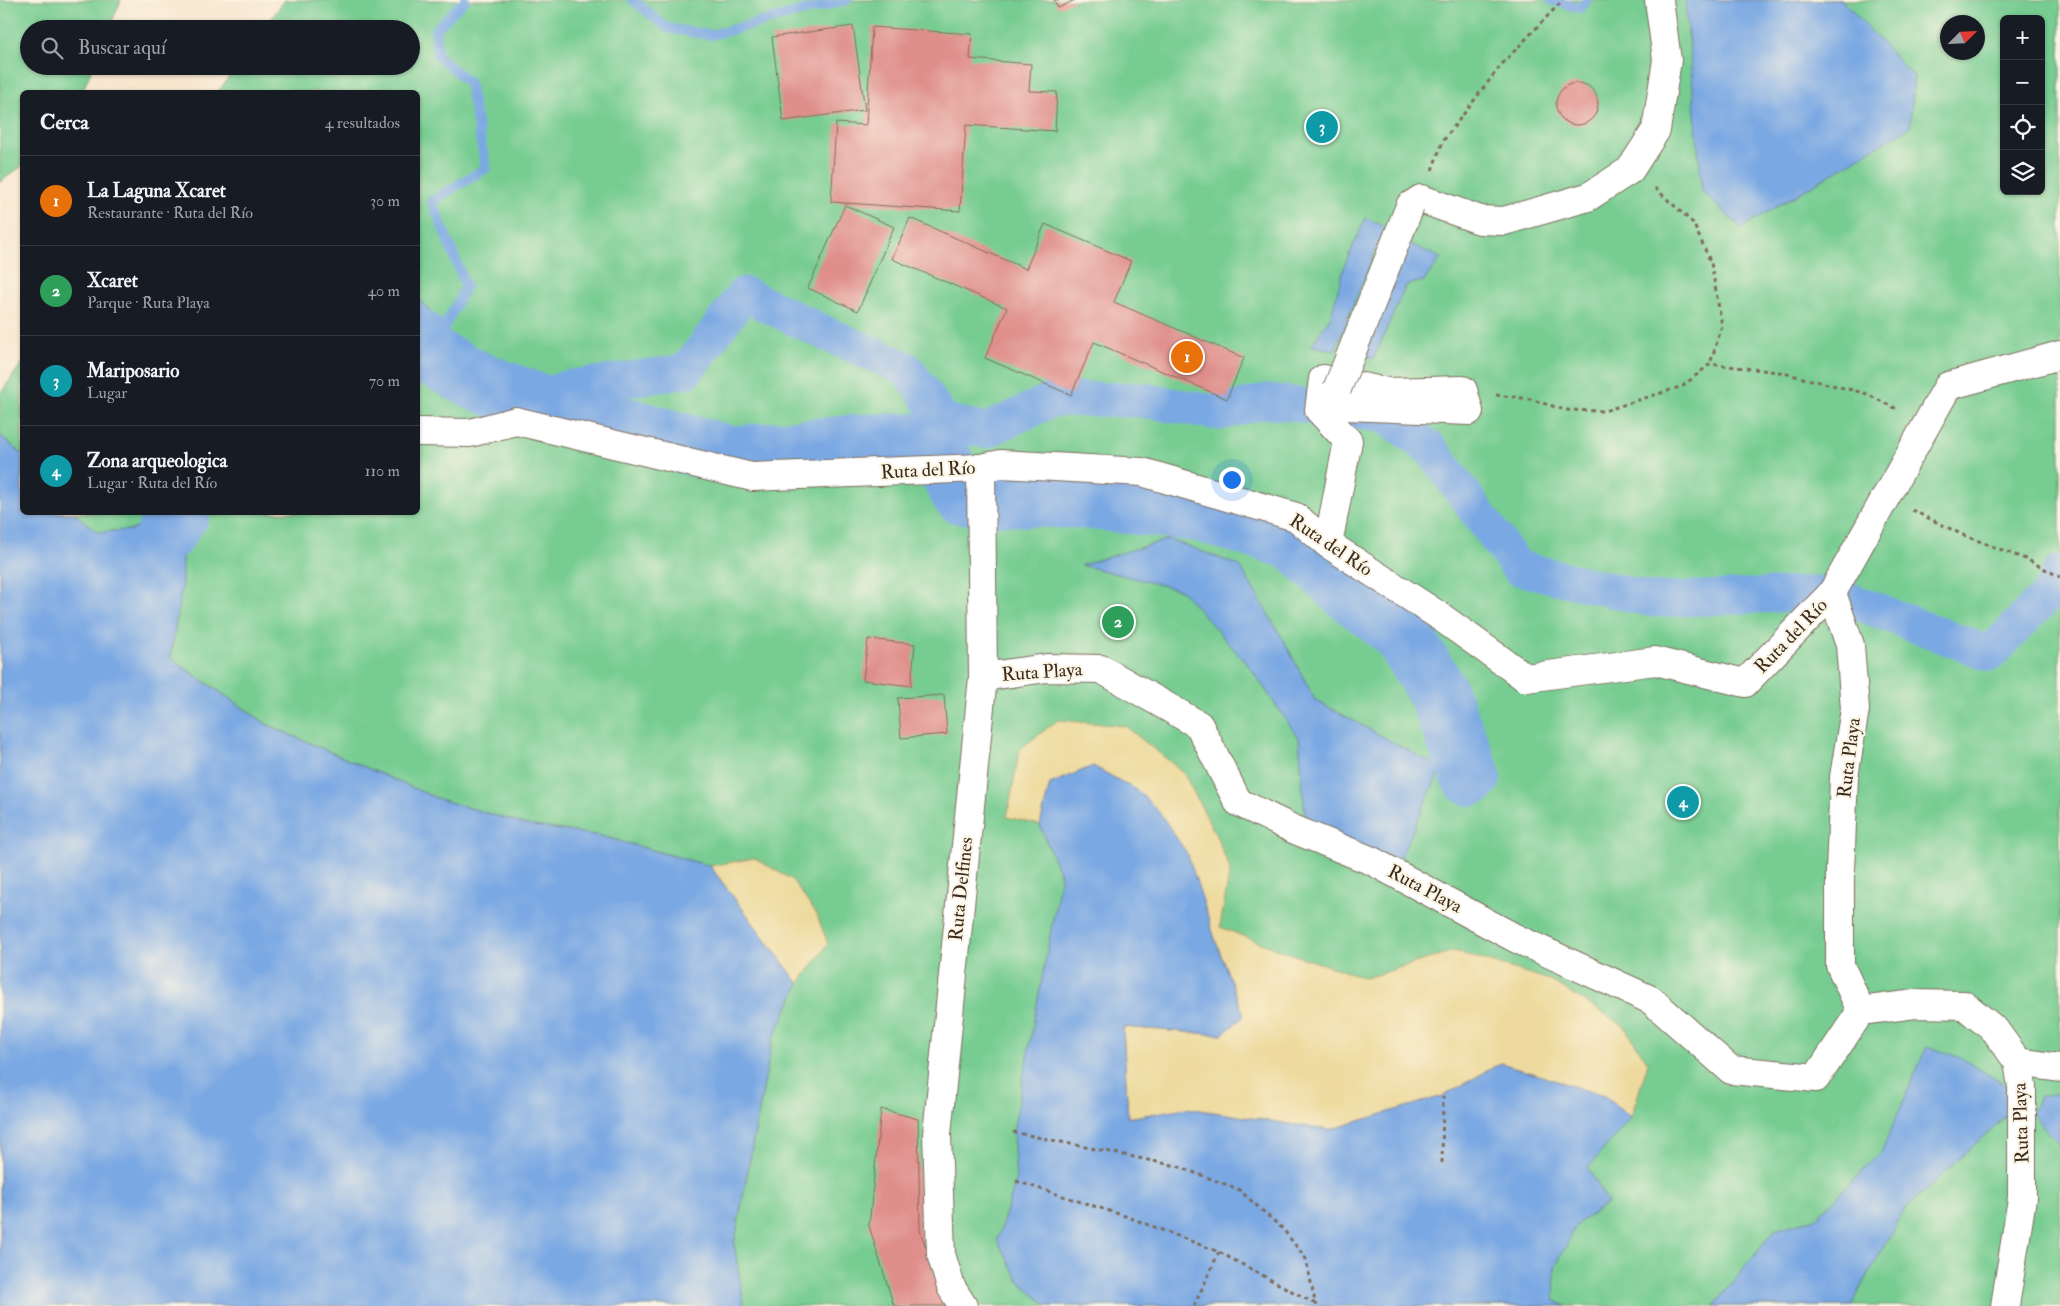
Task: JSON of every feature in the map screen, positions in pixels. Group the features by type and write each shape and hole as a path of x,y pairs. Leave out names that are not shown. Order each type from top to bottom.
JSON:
{"street":[{"path":"1328,544 1348,442 1319,410 1323,379 1387,392 1463,390 1469,411 1346,406 1337,389 1410,206 1420,199 1480,220 1504,222 1588,197 1630,170 1656,130 1667,60 1659,0"},
{"name":"Ruta del Río","path":"420,432 470,433 516,420 752,477 981,468 1001,464 1142,472 1296,517 1328,544 1438,615 1526,678 1655,661 1745,683 1832,594 1948,386 2060,354"},
{"name":"Ruta Delfines","path":"963,1306 951,1287 942,1254 937,1134 983,677 981,468"},
{"name":"Ruta Playa","path":"1832,594 1850,645 1854,709 1844,777 1840,871 1840,965 1861,1011"},
{"name":"Ruta Playa","path":"983,677 1047,668 1101,669 1199,725 1238,802 1293,829 1372,861 1515,938 1651,1000 1730,1070 1816,1078 1861,1011 1915,1004 1964,1005 1995,1030 2021,1087 2022,1198 2005,1306"},
{"path":"2021,1087 2060,1068"}],"path":[{"path":"1430,176 1443,141 1501,65 1563,0"},
{"path":"1463,390 1530,400 1565,410 1604,411 1683,386 1710,364 1722,326 1712,262 1693,223 1655,188 1630,170"},
{"path":"1710,364 1779,372 1864,393 1927,423"},
{"path":"1885,497 1963,535 2028,560 2060,577"},
{"path":"1442,1163 1443,1096"},
{"path":"1012,1132 1177,1166 1238,1190 1283,1229 1306,1259 1317,1305"},
{"path":"1016,1180 1128,1217 1219,1252 1317,1305"},
{"path":"1194,1306 1219,1252"}],"green space":[{"path":"0,0 121,0 113,20 20,20 20,75 89,75 83,90 20,90 20,167 0,182"},
{"path":"285,0 2060,0 2060,1306 744,1306 734,1244 772,1041 799,984 710,866 601,836 527,825 436,798 268,725 170,658 182,586 132,530 97,532 76,515 420,515 420,90 219,90 230,75 420,75 420,20 271,20"},
{"path":"20,366 20,452 0,435 0,394"}],"sand":[{"path":"1058,720 1125,726 1183,772 1215,833 1230,869 1220,927 1279,950 1366,978 1454,951 1550,980 1624,1026 1648,1063 1631,1117 1604,1096 1501,1063 1443,1096 1329,1130 1187,1108 1128,1118 1123,1027 1222,1035 1244,1016 1217,945 1160,813 1138,791 1093,766 1050,784 1040,825 1007,817 1020,749"},
{"path":"755,858 792,880 817,915 828,944 799,984 710,866"}],"water":[{"path":"1685,0 1842,0 1914,77 1910,127 1741,228 1702,191"},
{"path":"1366,218 1385,227 1335,350 1311,346 1331,316 1345,264"},
{"path":"1402,240 1441,258 1424,281 1406,285 1374,358 1360,355"},
{"path":"420,300 474,361 534,370 534,402 491,403 435,385 420,376"},
{"path":"0,435 20,452 20,515 76,515 97,532 132,530 152,519 182,542 182,586 170,658 268,725 436,798 527,825 601,836 710,866 799,984 772,1041 734,1244 744,1306 0,1306"},
{"path":"1169,539 1240,566 1285,643 1315,700 1441,768 1395,870 1306,828 1299,739 1250,667 1181,590 1081,565"},
{"path":"1093,766 1138,791 1160,813 1188,855 1217,945 1244,1016 1222,1035 1123,1027 1128,1118 1186,1108 1329,1130 1443,1096 1501,1063 1604,1096 1631,1117 1588,1168 1608,1203 1577,1224 1555,1268 1554,1300 1566,1306 1047,1306 1019,1281 997,1240 1016,1181 1013,1132 1061,877 1040,825 1050,784"},
{"path":"1927,1046 1963,1059 2005,1085 2012,1110 1905,1209 1851,1306 1714,1306 1775,1230 1816,1218 1882,1151"},
{"path":"2060,1093 2060,1145 2032,1114 2039,1096"}],"building":[{"path":"1054,0 1075,0 1058,8"},
{"path":"853,26 865,110 783,121 772,37"},
{"path":"872,27 972,34 970,59 1031,64 1029,91 1057,92 1055,131 966,125 960,211 831,202 836,123 866,125"},
{"path":"1577,83 1592,89 1598,104 1592,119 1577,125 1562,119 1556,104 1562,89"},
{"path":"845,205 894,227 858,311 808,288"},
{"path":"910,218 1026,269 1045,224 1131,261 1114,302 1244,358 1227,399 1094,342 1071,395 985,358 1007,308 892,259"},
{"path":"868,639 915,644 911,686 863,680"},
{"path":"944,695 947,734 901,738 898,698"},
{"path":"881,1109 918,1119 920,1230 943,1299 948,1306 894,1306 869,1226"}],"waterway":[{"path":"438,339 466,286 432,201 486,168 469,83 437,55 435,30 465,0"},
{"path":"633,0 667,28 711,35 847,0"},
{"path":"1550,0 1580,8 1587,0"},
{"path":"534,402 565,388 686,371 744,294 827,334 907,369 943,420 985,431 1054,399 1142,400 1219,413 1267,401 1384,415 1430,448 1518,568 1653,600 1832,593 1990,654 2051,591 2060,572"},
{"path":"420,342 428,355 480,382 534,402 731,456 858,444 915,443 937,450 961,494 1082,499 1200,512 1294,540 1345,588 1401,632 1437,691 1471,776"},
{"path":"167,531 178,515"}],"place":[{"name":"Mariposario","path":"1322,127"},
{"name":"La Laguna Xcaret","path":"1187,357"},
{"name":"Xcaret","path":"1118,622"},
{"name":"Zona arqueologica","path":"1683,802"}]}
